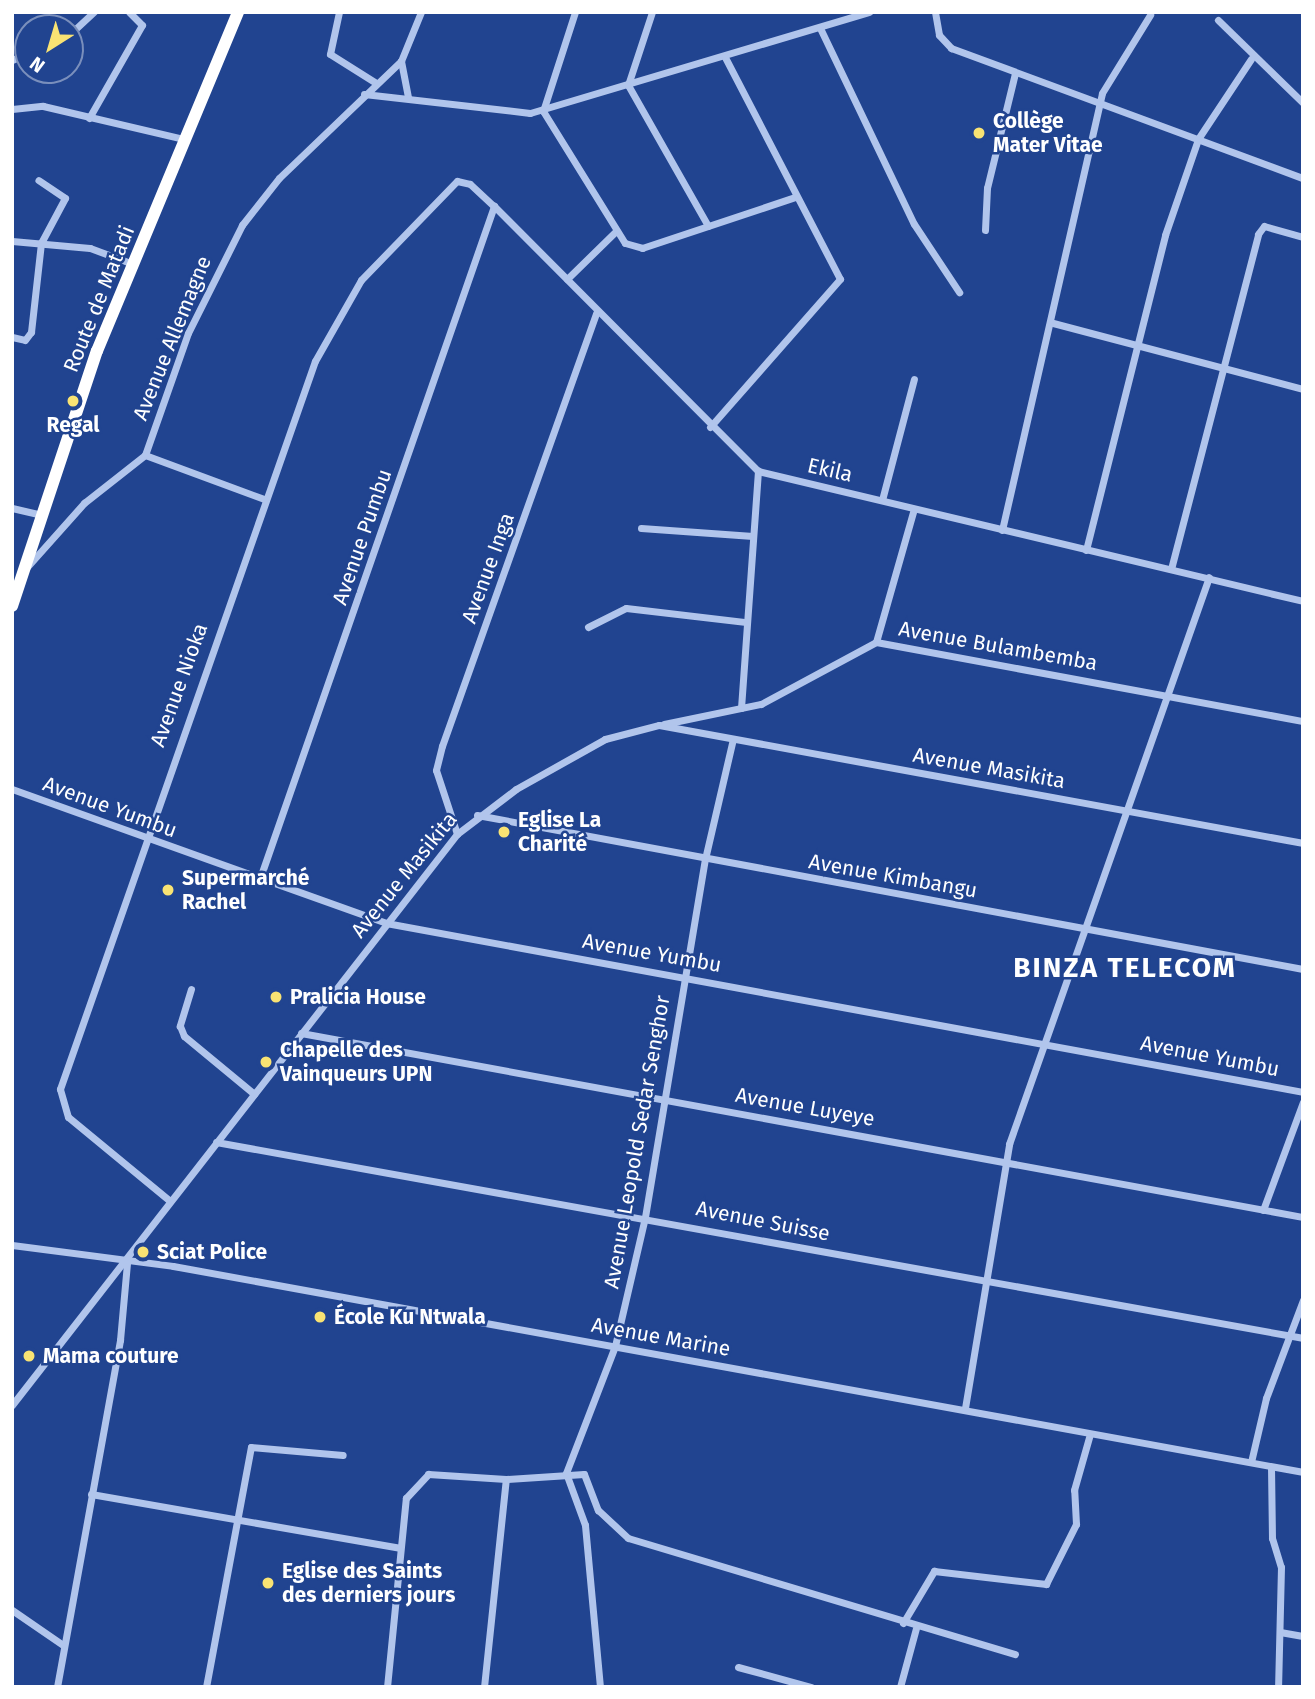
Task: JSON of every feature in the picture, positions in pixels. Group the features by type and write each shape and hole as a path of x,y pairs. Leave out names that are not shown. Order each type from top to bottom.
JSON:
{"highway":[{"name":"Route de Matadi","path":"12,606 133,264 238,12"}],"street":[{"path":"89,118 142,25 129,12"},
{"path":"339,12 330,54 376,83"},
{"name":"Avenue Allemagne","path":"145,455 188,332 242,225 364,94 401,61 421,12"},
{"path":"575,12 543,111 616,232 631,248 642,248 795,197"},
{"path":"652,12 628,85 708,226"},
{"path":"364,94 408,97 496,111 543,111 869,12"},
{"path":"935,12 939,35 951,48 1303,178"},
{"path":"1002,530 1053,323 1101,103 1113,67 1150,15"},
{"path":"1218,20 1251,59 1303,103"},
{"path":"820,28 914,224 959,292"},
{"path":"710,427 840,278 795,197 725,57"},
{"path":"1086,550 1165,235 1198,139 1251,59"},
{"path":"401,61 408,97"},
{"path":"985,230 987,188 1015,72"},
{"path":"12,109 43,106 184,139"},
{"path":"12,337 24,340 31,332 41,243 65,198 37,180"},
{"name":"Ekila","path":"457,181 470,184 494,206 567,279 596,313 758,471 1303,601"},
{"name":"Avenue Nioka","path":"170,1201 68,1118 59,1099 143,839 264,499 343,305 457,181"},
{"name":"Avenue Pumbu","path":"260,878 494,206"},
{"path":"1171,569 1226,368 1260,230 1303,237"},
{"path":"567,279 616,232"},
{"path":"12,241 90,248 133,264"},
{"name":"Avenue Inga","path":"457,835 438,778 442,746 596,313"},
{"path":"1053,323 1303,389"},
{"path":"882,500 914,379"},
{"path":"24,570 84,503 145,455 264,499"},
{"path":"741,708 758,471"},
{"path":"12,509 42,515"},
{"path":"876,642 914,509"},
{"path":"641,528 753,536"},
{"path":"965,1408 1008,1160 1040,1042 1209,578"},
{"path":"588,627 626,608 747,622"},
{"name":"Avenue Bulambemba","path":"659,724 741,708 792,690 876,642 1303,721"},
{"name":"Avenue Masikita","path":"12,1405 16,1394 127,1260 170,1201 457,835 477,815 605,739 659,724 1303,843"},
{"name":"Avenue Leopold Sedar Senghor","path":"566,1473 615,1346 645,1217 705,859 733,739"},
{"name":"Avenue Yumbu","path":"12,789 143,839 386,923 1303,1092"},
{"name":"Avenue Kimbangu","path":"477,815 1303,969"},
{"path":"191,989 180,1026 184,1036 254,1094"},
{"name":"Avenue Luyeye","path":"301,1033 1008,1160 1303,1217"},
{"path":"1263,1210 1303,1102"},
{"name":"Avenue Suisse","path":"216,1142 988,1278 1303,1338"},
{"name":"Avenue Marine","path":"12,1245 127,1260 965,1408 1090,1434 1303,1472"},
{"path":"57,1687 120,1340 127,1260"},
{"path":"1251,1462 1303,1300"},
{"path":"902,1623 934,1572 1046,1584 1076,1524 1074,1490 1090,1434"},
{"path":"206,1687 254,1444 343,1455"},
{"path":"1271,1466 1280,1632 1278,1687"},
{"path":"566,1473 585,1525 600,1687"},
{"path":"387,1687 406,1499 419,1477 506,1479 566,1473 588,1477 598,1510 628,1538 915,1628 1014,1654"},
{"path":"484,1687 506,1479"},
{"path":"91,1494 399,1548"},
{"path":"12,1610 63,1645"},
{"path":"900,1687 915,1628"},
{"path":"1280,1632 1303,1636"},
{"path":"737,1667 811,1687"}],"place":[{"name":"Collège Mater Vitae","path":"979,133"},
{"name":"Regal","path":"73,401"},
{"name":"Eglise La Charité","path":"504,832"},
{"name":"Supermarché Rachel","path":"168,890"},
{"name":"Pralicia House","path":"276,997"},
{"name":"Chapelle des Vainqueurs UPN","path":"266,1062"},
{"name":"Sciat Police","path":"143,1252"},
{"name":"École Ku Ntwala","path":"320,1317"},
{"name":"Mama couture","path":"29,1356"},
{"name":"Eglise des Saints des derniers jours","path":"268,1583"}],"district":[{"name":"BINZA TELECOM","path":"1125,968"}]}
